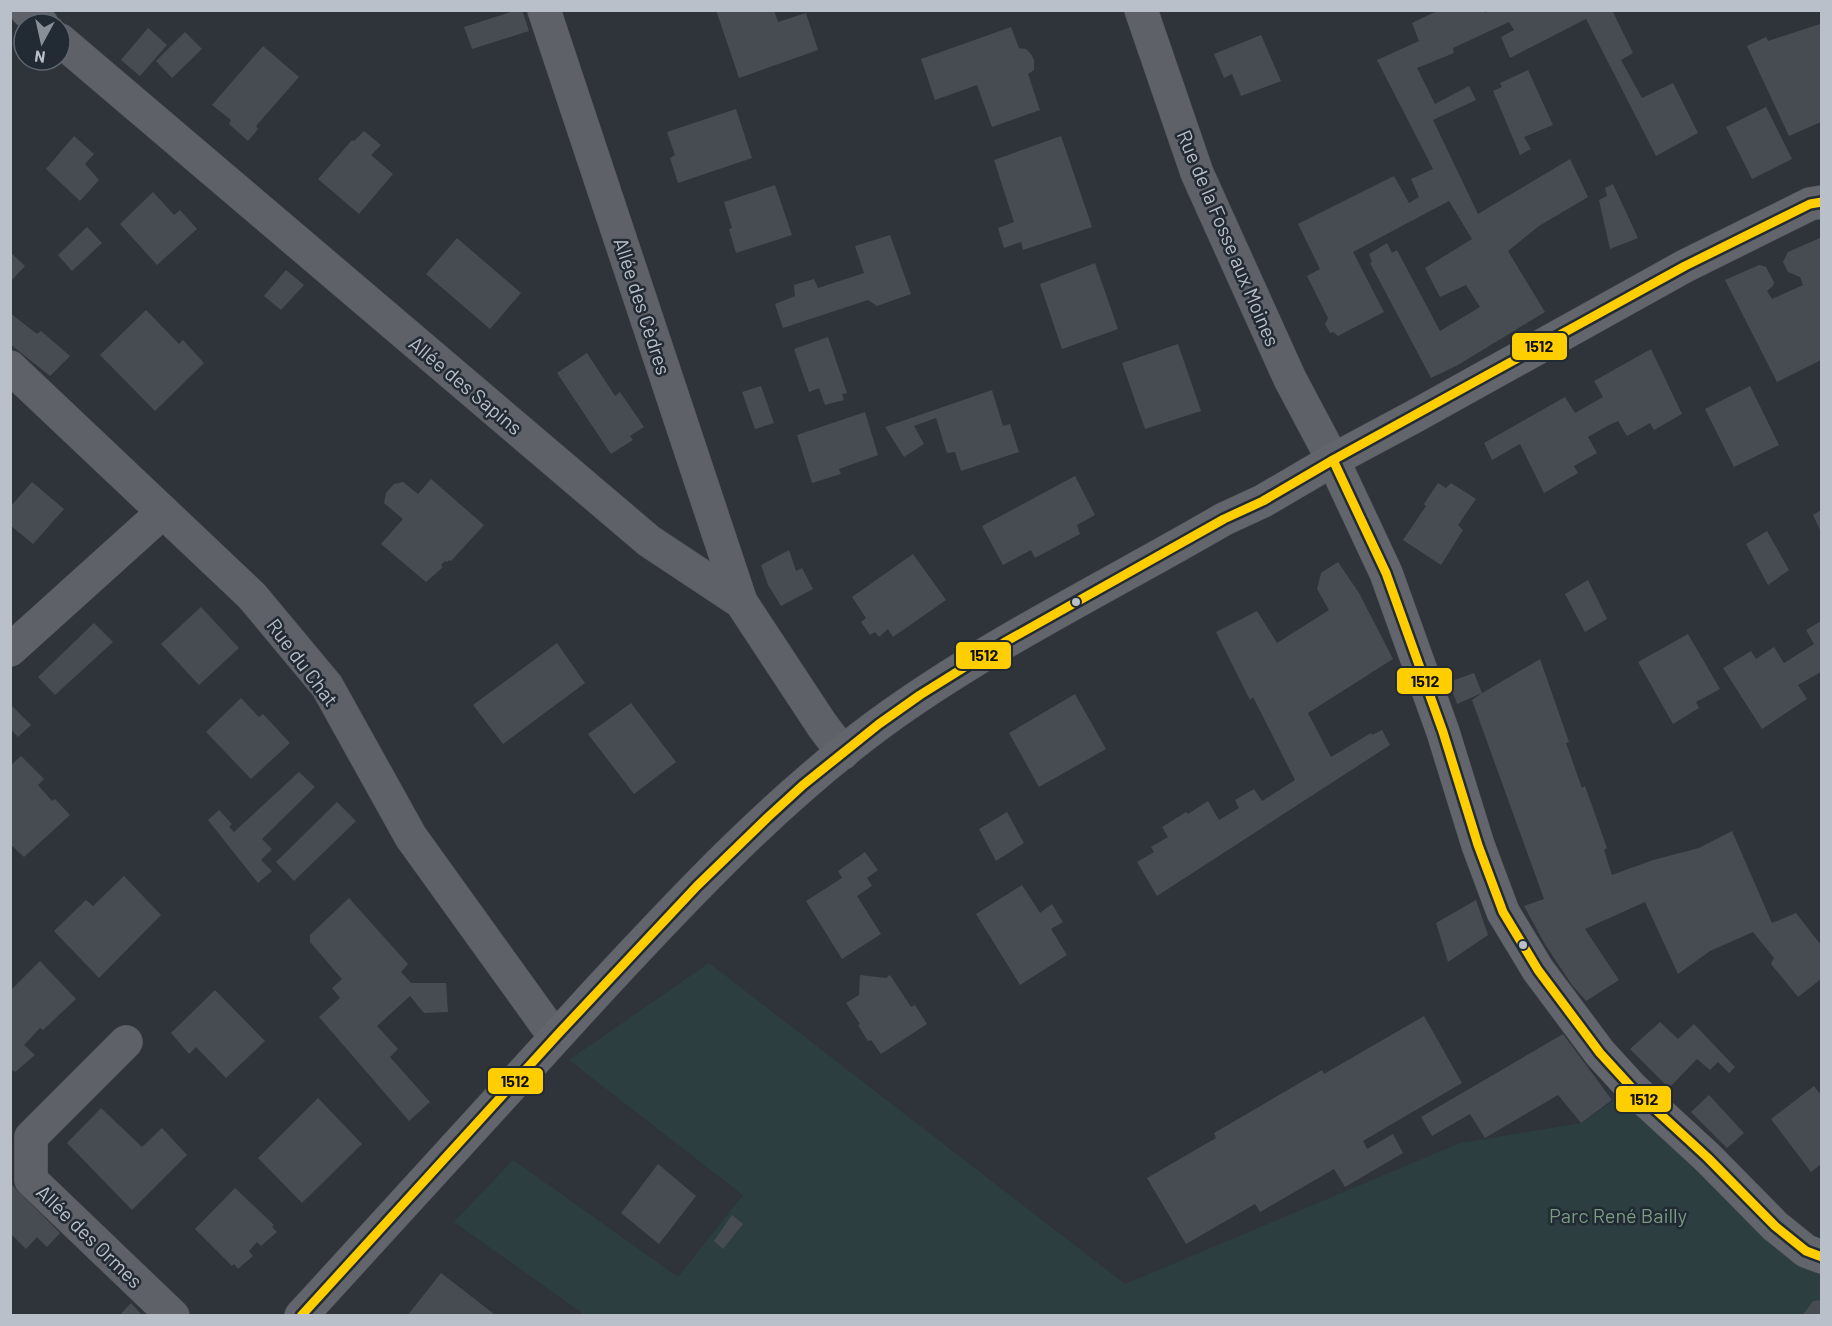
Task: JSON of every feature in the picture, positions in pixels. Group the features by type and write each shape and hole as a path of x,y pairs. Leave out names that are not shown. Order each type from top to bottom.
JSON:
{"street":[{"name":"Allée des Cèdres","path":"544,10 741,602"},
{"name":"Rue de la Fosse aux Moines","path":"1141,10 1197,173 1290,379 1333,460"},
{"name":"Allée des Sapins","path":"72,50 649,541 741,602 843,753"},
{"path":"301,1316 632,954 766,818 879,725 953,673 1224,519 1263,501 1685,266 1810,204 1821,202"},
{"name":"Rue du Chat","path":"10,367 252,596 327,686 411,837 555,1037"},
{"path":"1333,460 1386,573 1443,732 1478,845 1503,912 1538,970 1600,1053 1632,1088 1708,1158 1775,1226 1806,1251 1821,1257"},
{"path":"10,650 164,513"},
{"name":"Allée des Ormes","path":"126,1042 21,1135 31,1180 173,1316"}],"green space":[{"name":"Parc René Bailly","path":"709,963 1125,1284 1460,1143 1581,1123 1632,1088 1821,1259 1821,1315 585,1315 454,1222 513,1160 678,1277 743,1195 569,1060"}],"building":[{"path":"522,10 529,31 472,49 464,27"},
{"path":"716,10 774,10 778,22 806,13 818,50 739,78"},
{"path":"1439,10 1484,10 1485,13 1491,10 1612,10 1633,53 1621,60 1642,98 1673,83 1698,133 1656,156 1586,19 1510,58 1501,37 1514,30 1509,22 1453,48 1454,53 1417,68 1435,104 1469,86 1476,100 1433,120 1478,214 1570,159 1588,197 1539,226 1508,251 1545,312 1458,365 1431,378 1370,263 1372,262 1369,254 1387,243 1392,253 1397,250 1440,331 1480,307 1466,285 1440,297 1425,268 1472,239 1449,201 1353,252 1384,312 1338,336 1333,332 1330,333 1325,324 1328,318 1307,276 1320,269 1298,224 1394,176 1409,203 1419,197 1411,179 1433,169 1377,60 1419,41 1412,23"},
{"path":"1820,24 1821,122 1789,136 1747,46 1766,37 1768,41"},
{"path":"1011,27 1019,48 1026,49 1034,60 1034,70 1028,74 1040,110 992,127 977,85 935,100 921,59"},
{"path":"148,28 167,45 140,76 121,60"},
{"path":"185,32 202,49 172,78 156,61"},
{"path":"1261,35 1281,81 1241,96 1232,74 1224,78 1214,54"},
{"path":"263,46 299,77 256,126 258,129 248,141 229,124 231,120 212,105"},
{"path":"1528,70 1553,125 1524,137 1531,149 1520,155 1493,91 1502,87 1500,83"},
{"path":"1766,107 1792,159 1752,179 1726,127"},
{"path":"736,109 752,158 678,183 670,158 675,155 667,132"},
{"path":"364,131 381,145 371,155 393,174 359,214 318,179 352,140 354,141"},
{"path":"74,136 94,154 85,164 99,180 80,201 46,169"},
{"path":"1061,136 1092,227 1023,250 1021,242 1004,248 998,228 1014,222 994,160"},
{"path":"1613,184 1638,238 1610,249 1599,200 1607,196 1605,188"},
{"path":"775,185 792,235 736,253 729,229 732,228 724,202"},
{"path":"153,192 174,215 180,210 197,229 157,265 120,224"},
{"path":"87,227 102,243 72,271 58,255"},
{"path":"890,235 911,294 877,306 868,300 783,328 775,304 795,296 794,285 814,279 818,288 864,273 855,246"},
{"path":"457,238 521,293 490,329 426,274"},
{"path":"1820,238 1821,360 1777,382 1725,280 1759,265 1766,267 1774,282 1767,291 1772,299 1803,285 1800,277 1788,272 1783,262 1788,252"},
{"path":"10,252 25,266 10,282"},
{"path":"1095,263 1118,329 1062,349 1040,284"},
{"path":"286,270 304,285 281,310 264,296"},
{"path":"146,310 179,344 183,340 204,363 155,411 100,355"},
{"path":"10,313 37,334 41,331 70,356 50,376 10,344"},
{"path":"828,337 847,393 842,394 844,400 825,405 819,388 809,392 794,349"},
{"path":"1178,344 1201,411 1145,429 1122,363"},
{"path":"1651,349 1682,414 1654,430 1650,423 1627,436 1618,421 1588,437 1597,453 1574,466 1578,473 1544,493 1520,444 1492,460 1484,443 1565,397 1575,413 1603,397 1594,381"},
{"path":"587,353 615,396 620,392 644,427 630,436 633,440 611,454 557,373"},
{"path":"761,386 774,423 755,429 742,392"},
{"path":"1750,386 1779,445 1734,467 1705,409"},
{"path":"992,390 1003,426 1010,424 1019,452 961,471 955,452 947,453 936,418 914,426 924,444 904,457 885,427"},
{"path":"865,412 878,455 839,469 841,474 812,483 797,435"},
{"path":"1075,476 1095,515 1077,525 1080,534 1035,558 1031,550 1003,565 982,526"},
{"path":"431,479 484,525 451,561 445,561 441,565 443,567 426,582 381,544 403,519 384,503 386,493 394,484 403,482 418,494"},
{"path":"32,482 64,509 33,544 10,525 10,507"},
{"path":"1438,483 1446,488 1451,483 1476,499 1458,525 1463,530 1441,565 1403,540 1426,506 1424,504"},
{"path":"1821,510 1821,532 1813,515"},
{"path":"1767,531 1789,570 1768,585 1746,544"},
{"path":"789,550 796,571 802,568 813,589 781,606 768,585 761,565"},
{"path":"913,554 946,600 893,637 888,629 879,637 875,632 870,635 861,622 866,618 852,597"},
{"path":"1338,562 1359,593 1393,659 1308,713 1331,757 1371,733 1372,735 1382,730 1390,745 1157,896 1137,862 1154,852 1151,847 1168,837 1162,827 1208,801 1219,820 1239,808 1235,800 1254,789 1262,801 1295,780 1253,697 1250,700 1216,632 1257,611 1277,643 1329,610 1317,589 1321,573"},
{"path":"1588,580 1607,619 1585,632 1565,594"},
{"path":"201,607 239,648 199,685 161,644"},
{"path":"1821,621 1821,672 1798,685 1807,699 1762,729 1723,668 1751,651 1756,659 1774,647 1784,663 1814,644 1806,630"},
{"path":"94,623 113,642 55,695 38,677"},
{"path":"1688,634 1720,689 1696,702 1699,708 1673,724 1638,662"},
{"path":"557,643 585,683 503,744 473,705"},
{"path":"1540,659 1569,742 1566,743 1582,788 1585,786 1607,848 1604,850 1612,875 1653,860 1699,848 1732,831 1772,923 1796,913 1821,945 1821,979 1798,997 1771,964 1774,958 1753,932 1710,951 1678,974 1645,902 1585,929 1619,980 1586,1001 1572,985 1546,946 1524,906 1544,899 1472,700"},
{"path":"1474,673 1482,693 1457,704 1449,682"},
{"path":"1075,694 1106,749 1039,787 1009,733"},
{"path":"241,698 259,717 263,714 290,743 251,779 206,732"},
{"path":"631,703 676,762 634,794 588,734"},
{"path":"10,704 31,725 18,737 10,728"},
{"path":"21,756 44,779 38,785 52,801 55,799 70,815 24,857 10,844 10,766"},
{"path":"299,772 315,787 262,839 272,849 261,860 272,871 258,883 208,820 219,810 232,824 229,827 234,832"},
{"path":"337,802 356,821 294,881 276,862"},
{"path":"1007,812 1024,843 996,861 979,829"},
{"path":"865,852 878,870 867,878 872,886 857,896 881,934 842,959 806,901 842,878 838,871"},
{"path":"124,876 161,915 99,978 54,931 86,900 93,906"},
{"path":"1022,885 1040,913 1052,904 1063,922 1051,929 1067,955 1020,985 976,914"},
{"path":"349,898 408,964 401,972 411,983 446,983 448,1012 424,1013 410,996 377,1026 398,1049 390,1057 430,1102 409,1121 319,1017 340,998 332,988 342,979 310,942 310,935"},
{"path":"1476,900 1488,935 1448,962 1436,923"},
{"path":"40,961 76,999 43,1030 40,1028 24,1045 35,1055 15,1072 10,1069 10,991"},
{"path":"860,975 886,978 890,975 911,1007 915,1005 927,1024 881,1054 871,1040 868,1041 846,1003 859,995"},
{"path":"215,990 265,1041 226,1078 196,1047 189,1054 171,1033"},
{"path":"1424,1016 1462,1083 1363,1141 1367,1149 1393,1134 1403,1153 1345,1187 1334,1169 1260,1212 1255,1204 1186,1244 1147,1178 1216,1138 1214,1133 1322,1070 1324,1074"},
{"path":"1660,1022 1678,1039 1694,1024 1735,1067 1729,1073 1718,1062 1710,1070 1697,1059 1669,1088 1630,1049"},
{"path":"1563,1034 1612,1100 1581,1123 1558,1095 1485,1138 1470,1114 1432,1136 1421,1117"},
{"path":"1814,1086 1821,1095 1821,1164 1811,1172 1771,1119"},
{"path":"1709,1095 1744,1133 1727,1148 1691,1112"},
{"path":"318,1098 362,1144 302,1203 258,1158"},
{"path":"101,1108 142,1147 162,1128 187,1155 132,1210 67,1143"},
{"path":"658,1164 696,1196 659,1244 621,1213"},
{"path":"10,1183 60,1233 47,1247 37,1237 26,1249 10,1233"},
{"path":"235,1188 274,1225 272,1227 277,1232 261,1246 257,1242 249,1251 253,1256 238,1269 234,1264 232,1266 195,1229"},
{"path":"732,1215 743,1224 723,1249 714,1241"},
{"path":"441,1273 494,1314 492,1316 407,1316"},
{"path":"1821,1300 1821,1316 1802,1316 1813,1301"},
{"path":"131,1303 143,1316 119,1316"}],"transit line":[{"name":"1512","path":"301,1316 560,1032 697,886 803,785 879,724 920,695 1005,642 1224,519 1263,501 1685,266 1810,204 1822,202"},
{"name":"1512","path":"1333,460 1386,573 1443,732 1478,845 1503,912 1538,970 1600,1053 1632,1088 1708,1158 1775,1226 1806,1251 1822,1257"}]}
